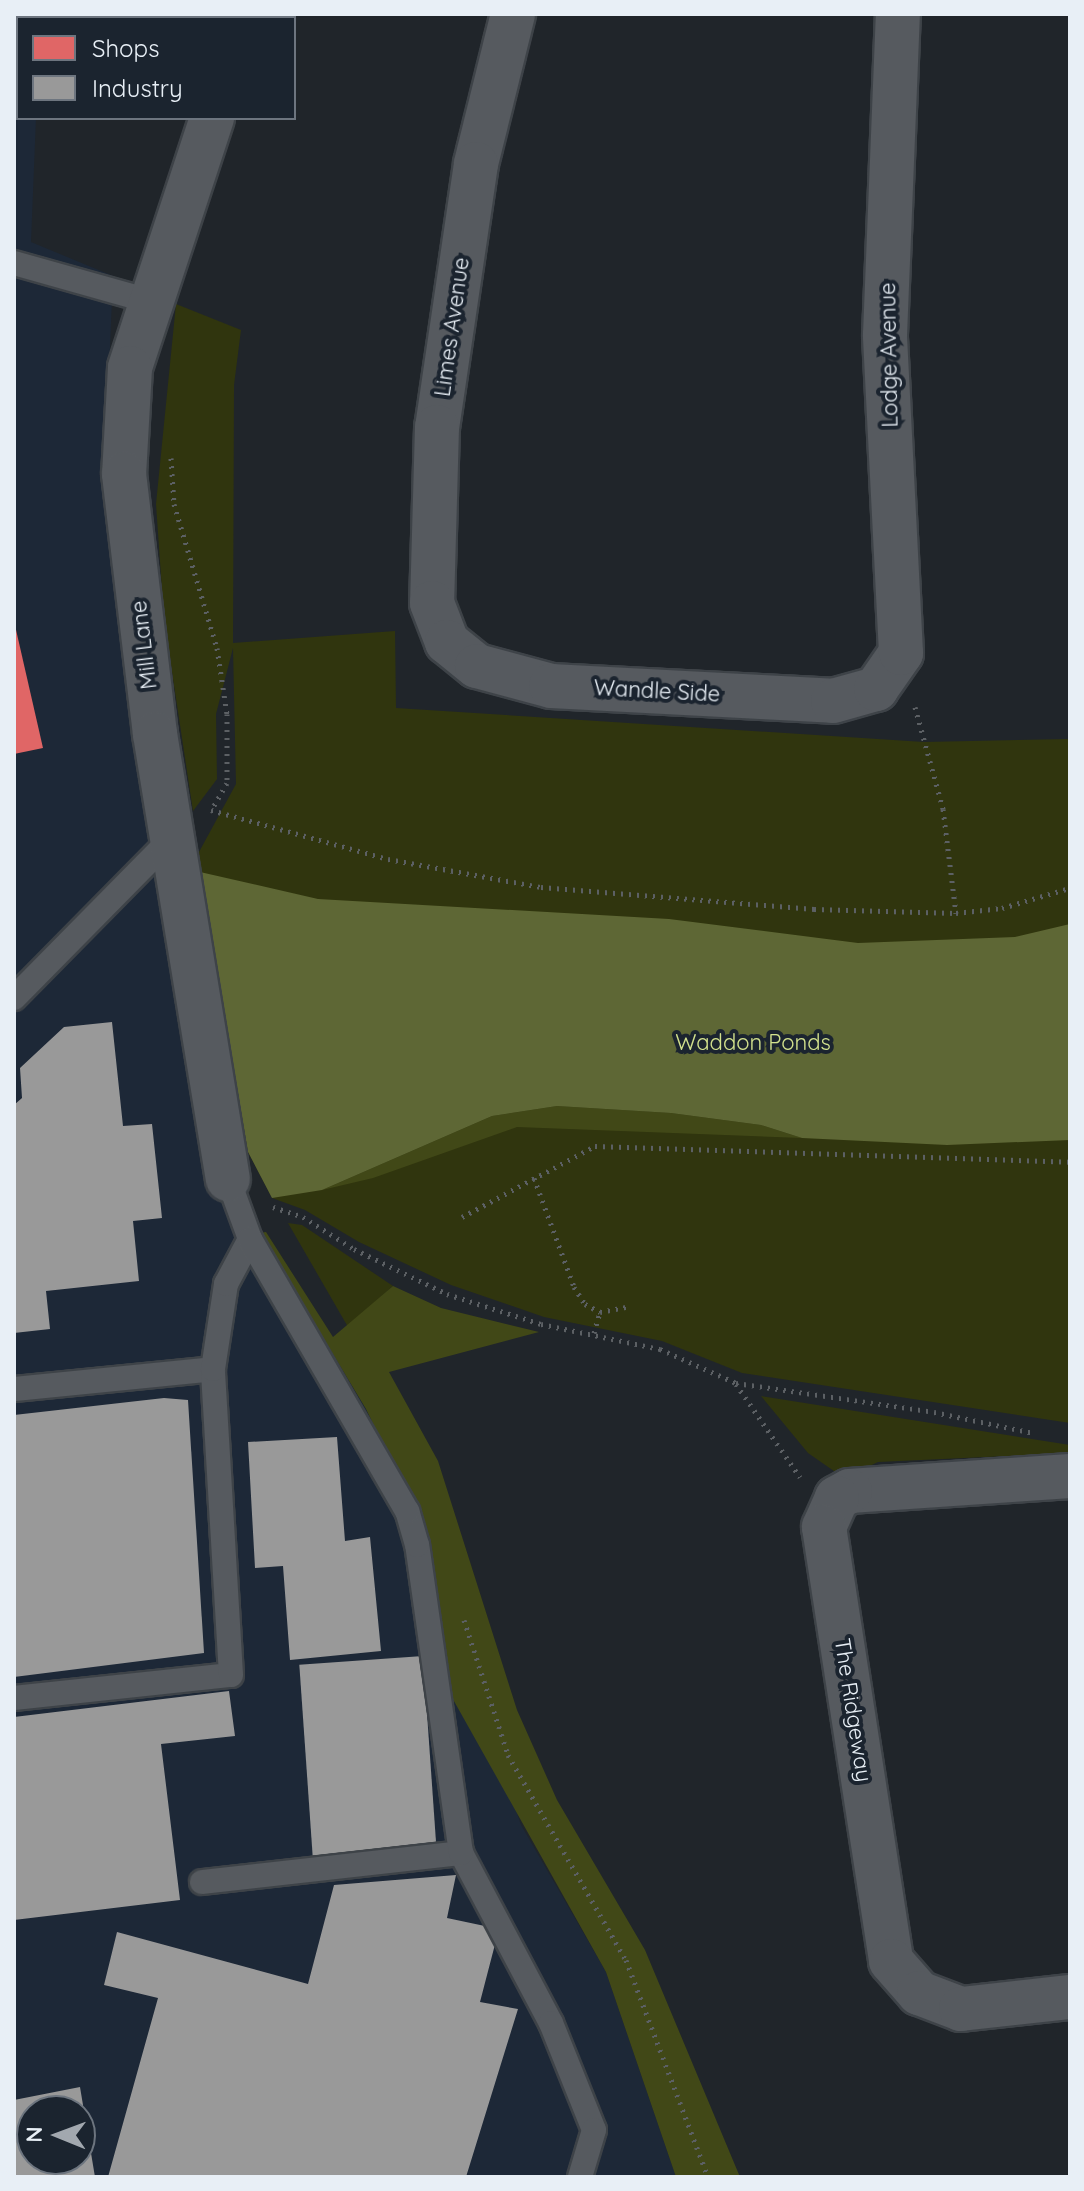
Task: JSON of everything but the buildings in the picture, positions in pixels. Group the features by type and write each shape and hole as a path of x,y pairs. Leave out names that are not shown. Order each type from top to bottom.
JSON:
{"street":[{"name":"Limes Avenue","path":"447,642 432,603 437,427 476,164 513,14"},
{"name":"Lodge Avenue","path":"876,689 901,653 885,335 898,14"},
{"name":"Mill Lane","path":"211,120 149,301 130,368 124,474 171,839 228,1179"},
{"name":"Wandle Side","path":"447,642 477,666 551,686 833,701 876,689"},
{"path":"837,1498 878,1486 1070,1476"},
{"name":"The Ridgeway","path":"837,1498 824,1527 891,1961 919,1993 961,2009 1070,1997"}],"lane":[{"path":"14,263 149,301"},
{"path":"14,998 171,839"},
{"path":"228,1179 250,1239 407,1511 417,1545 461,1853 551,2023 594,2130 580,2177"},
{"path":"14,1698 231,1675 213,1369 226,1284 250,1239"},
{"path":"14,1389 213,1369"},
{"path":"202,1882 461,1853"}],"path":[{"path":"170,443 174,504 217,648 227,714 227,783 211,810 171,839"},
{"path":"876,689 916,707 943,809 956,913"},
{"path":"211,810 388,859 541,887 814,909 956,913 1002,908 1070,888"},
{"path":"462,1217 595,1146 1070,1162"},
{"path":"534,1178 574,1287 585,1304 600,1312 630,1306"},
{"path":"276,1220 268,1207 303,1217 354,1249 447,1294 541,1324 660,1349 736,1383 934,1412 1041,1435"},
{"path":"594,1333 600,1312"},
{"path":"736,1383 796,1475 837,1498"},
{"path":"461,1609 508,1755 626,1960 708,2177"}],"shaded area":[{"path":"14,52 16,120 36,120 31,242 113,276 105,465 193,1047 260,1233 366,1409 414,1508 521,1825 606,1972 676,2177 14,2177"},
{"name":"Waddon Ponds","path":"200,872 318,899 669,919 858,943 1015,937 1070,924 1070,1140 947,1145 802,1138 761,1125 671,1113 557,1106 492,1116 322,1190 272,1198 248,1152"},
{"path":"557,1106 671,1113 761,1125 802,1138 517,1127 373,1178 322,1190 492,1116"},
{"path":"266,1232 333,1337 393,1286 441,1308 539,1332 389,1372 438,1461 517,1710 557,1800 645,1950 740,2177 676,2177 606,1972 450,1694 414,1508 366,1409 260,1233"}],"green space":[{"name":"Waddon Ponds","path":"176,304 241,330 234,385 233,643 395,631 396,708 924,742 1070,739 1070,1423 742,1373 662,1341 544,1317 451,1285 359,1242 305,1210 272,1198 248,1152 200,872 199,852 236,784 233,648 216,714 217,779 193,811 164,619 156,504"},
{"path":"288,1223 302,1225 393,1286 348,1327"},
{"path":"761,1396 1070,1445 1070,1453 878,1462 844,1478 808,1453"}]}
